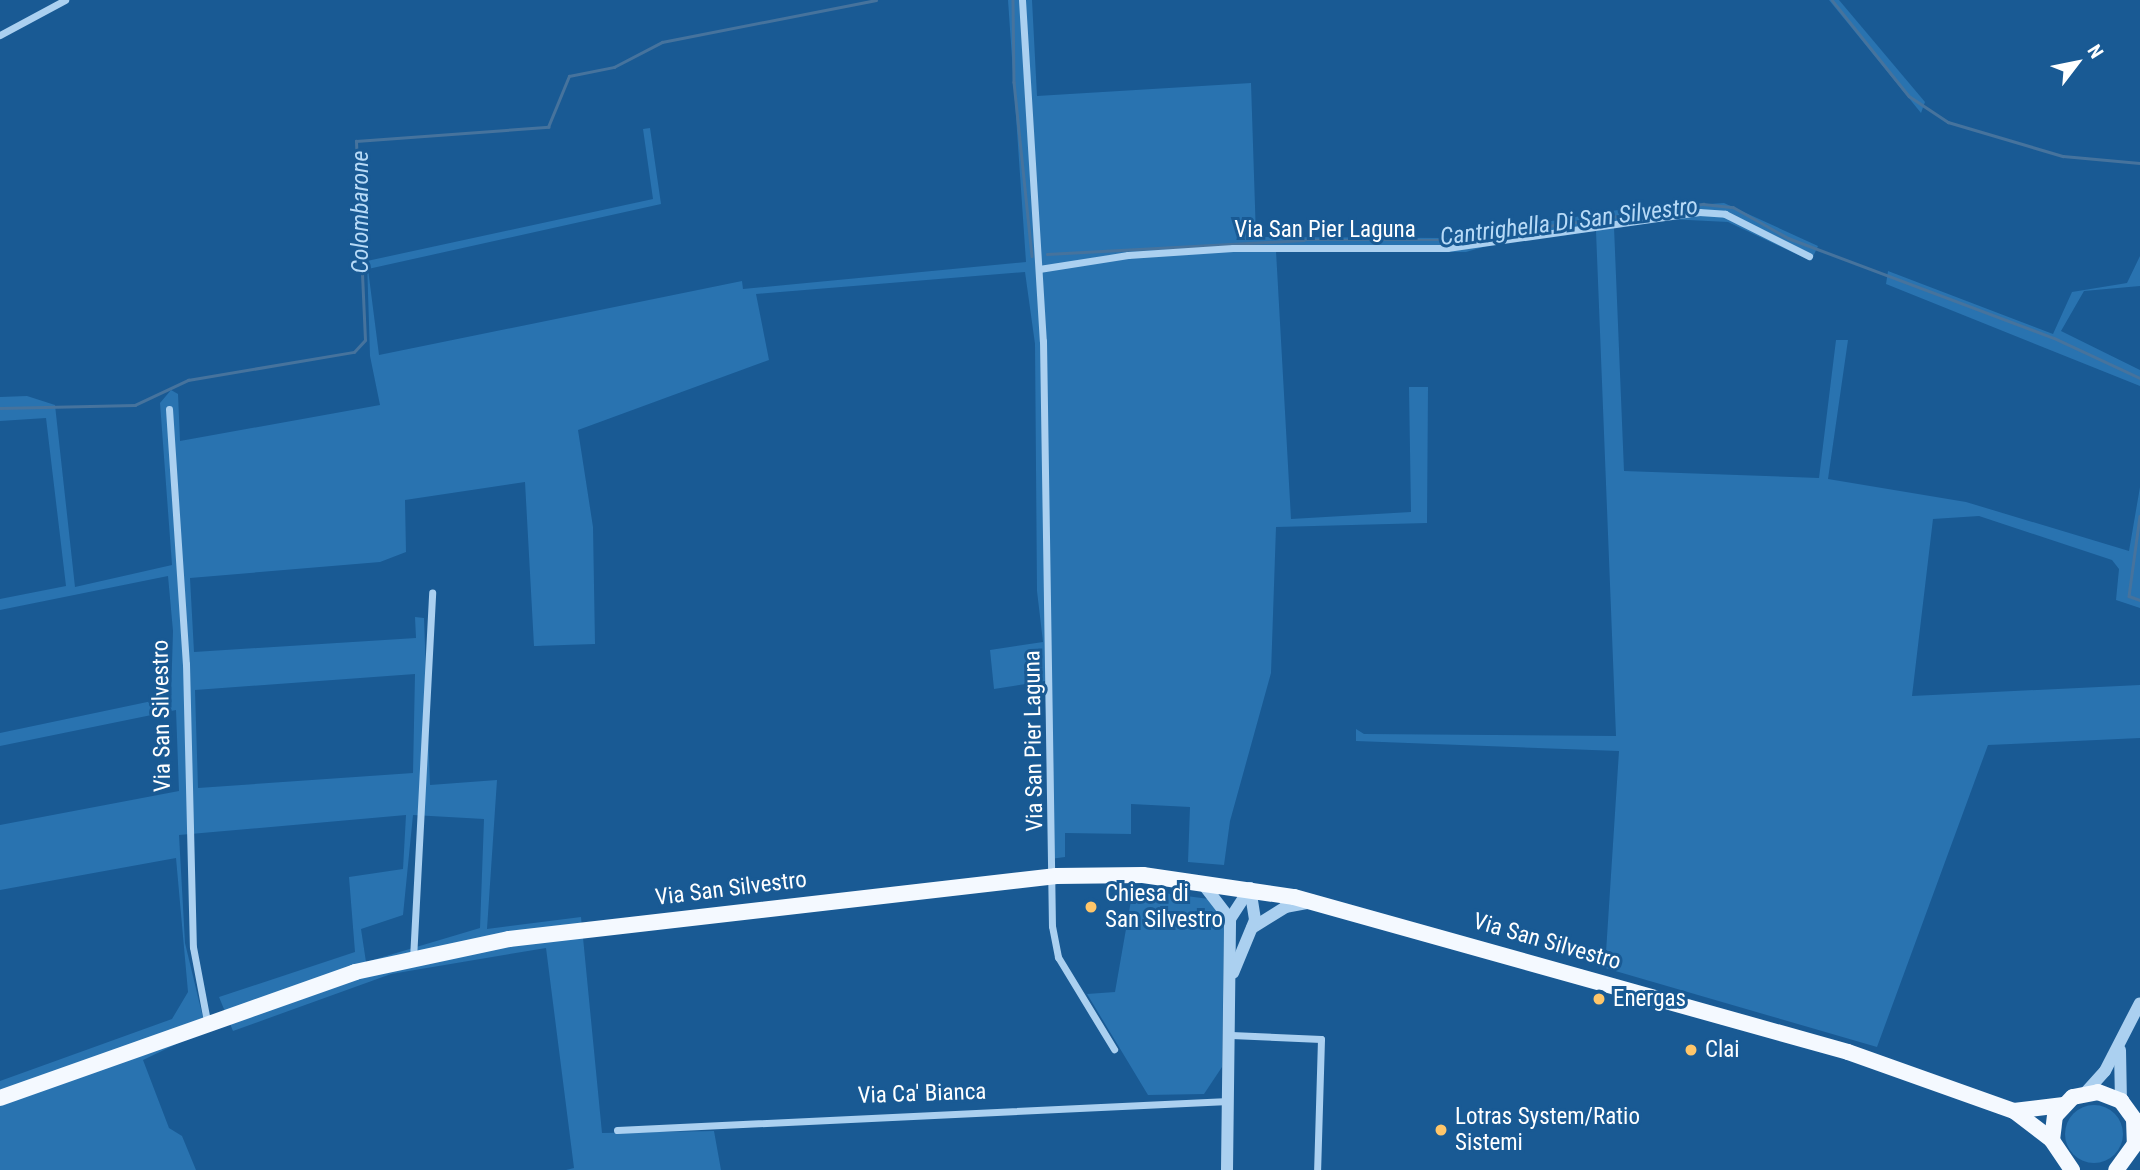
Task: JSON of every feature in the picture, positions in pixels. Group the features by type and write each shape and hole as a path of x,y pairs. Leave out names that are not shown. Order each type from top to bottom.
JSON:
{"main road":[{"name":"Via San Silvestro","path":"0,1098 207,1021 413,960 509,939 1056,876 1194,880 1250,887 1323,905 1848,1052 2014,1111 2052,1140"},
{"path":"2071,1170 2052,1140 2062,1105 2086,1092 2121,1101 2138,1133 2118,1169"},
{"name":"Via San Silvestro","path":"2014,1111 2062,1105"},
{"path":"2118,1169 2140,1164"}],"street":[{"path":"0,35 65,0"},
{"name":"Via San Pier Laguna","path":"1022,0 1039,269 1056,876"},
{"name":"Via San Pier Laguna","path":"1039,269 1128,255 1233,248 1447,248 1699,212 1725,214 1809,256"},
{"name":"Via San Silvestro","path":"169,409 186,664 193,947 207,1021"},
{"path":"413,960 432,592"},
{"path":"1056,876 1052,926 1058,957 1114,1049"},
{"path":"1194,880 1219,898 1230,919 1233,972 1227,1170"},
{"path":"1230,919 1250,887"},
{"path":"1233,972 1252,929 1257,909 1250,887"},
{"path":"1252,929 1284,906 1323,905"},
{"path":"2086,1092 2121,1046 2140,1003"},
{"path":"1231,1035 1321,1039 1317,1170"},
{"path":"2121,1046 2121,1101"},
{"name":"Via Ca' Bianca","path":"617,1130 1229,1101"}],"shaded area":[{"path":"1008,0 1032,0 1037,96 1251,83 1256,237 1447,238 1618,210 1724,203 1818,246 1811,261 1728,222 1668,219 1614,227 1624,471 1819,478 1836,340 1848,340 1828,479 1966,502 2129,551 2140,487 2140,608 2116,600 2119,569 2112,560 1979,516 1933,519 1912,696 2140,685 2140,738 1988,745 1877,1047 1605,968 1619,751 1356,741 1356,729 1364,734 1616,736 1596,231 1508,240 1466,252 1276,251 1291,519 1411,512 1409,387 1428,387 1427,523 1276,527 1271,673 1230,821 1224,865 1188,862 1190,807 1131,804 1131,834 1065,833 1065,857 1050,859 1045,681 994,689 990,650 1043,642 1037,591 1035,344 1025,272 756,294 769,360 578,430 593,527 595,644 534,646 525,482 405,500 406,552 380,562 190,578 194,652 416,638 415,617 424,618 430,785 497,780 487,929 581,917 602,1133 714,1131 721,1170 566,1170 574,1168 546,948 391,974 233,1031 219,997 355,952 349,877 403,869 406,815 179,835 185,943 206,1030 143,1060 169,1128 182,1136 196,1170 0,1170 0,1081 172,1019 188,992 176,858 0,890 0,825 179,791 176,710 0,746 0,733 171,697 173,631 168,576 0,610 0,599 66,586 46,418 0,421 0,397 27,396 55,405 75,587 172,565 160,403 171,390 178,394 180,441 380,405 370,356 367,261 653,199 643,129 650,128 661,204 368,269 379,355 742,281 743,289 1026,262","holes":["415,674 413,773 198,788 195,690","413,815 484,819 480,928 366,962 361,929 403,915"]},
{"path":"1829,0 1839,0 1925,102 1921,113"},
{"path":"2140,256 2140,286 2084,291 2061,331 2140,370 2140,386 1886,284 1888,271 2053,334 2072,292 2127,283"},
{"path":"1133,889 1209,899 1224,922 1222,1067 1204,1094 1148,1095 1087,994 1115,992"},
{"path":"2088,1105 2100,1105 2115,1113 2123,1128 2123,1140 2115,1155 2100,1163 2088,1163 2073,1155 2065,1140 2065,1128 2073,1113"}],"waterway":[{"name":"Colombarone","path":"0,408 135,405 188,380 354,352 365,340 356,141 548,127 569,76 614,67 662,42 876,0"},
{"name":"Cantrighella Di San Silvestro","path":"1013,0 1014,82 1032,256"},
{"path":"1832,0 1909,96 1948,122 2063,156 2140,163"},
{"name":"Cantrighella Di San Silvestro","path":"1047,254 1304,240 1450,240 1703,204 1733,207 1788,238 2054,338 2140,378"},
{"name":"Cantrighella Di San Silvestro","path":"2140,516 2129,596 2140,600"}],"place":[{"name":"Chiesa di San Silvestro","path":"1091,907"},
{"name":"Energas","path":"1599,999"},
{"name":"Clai","path":"1691,1050"},
{"name":"Lotras System/Ratio Sistemi","path":"1441,1130"}]}
